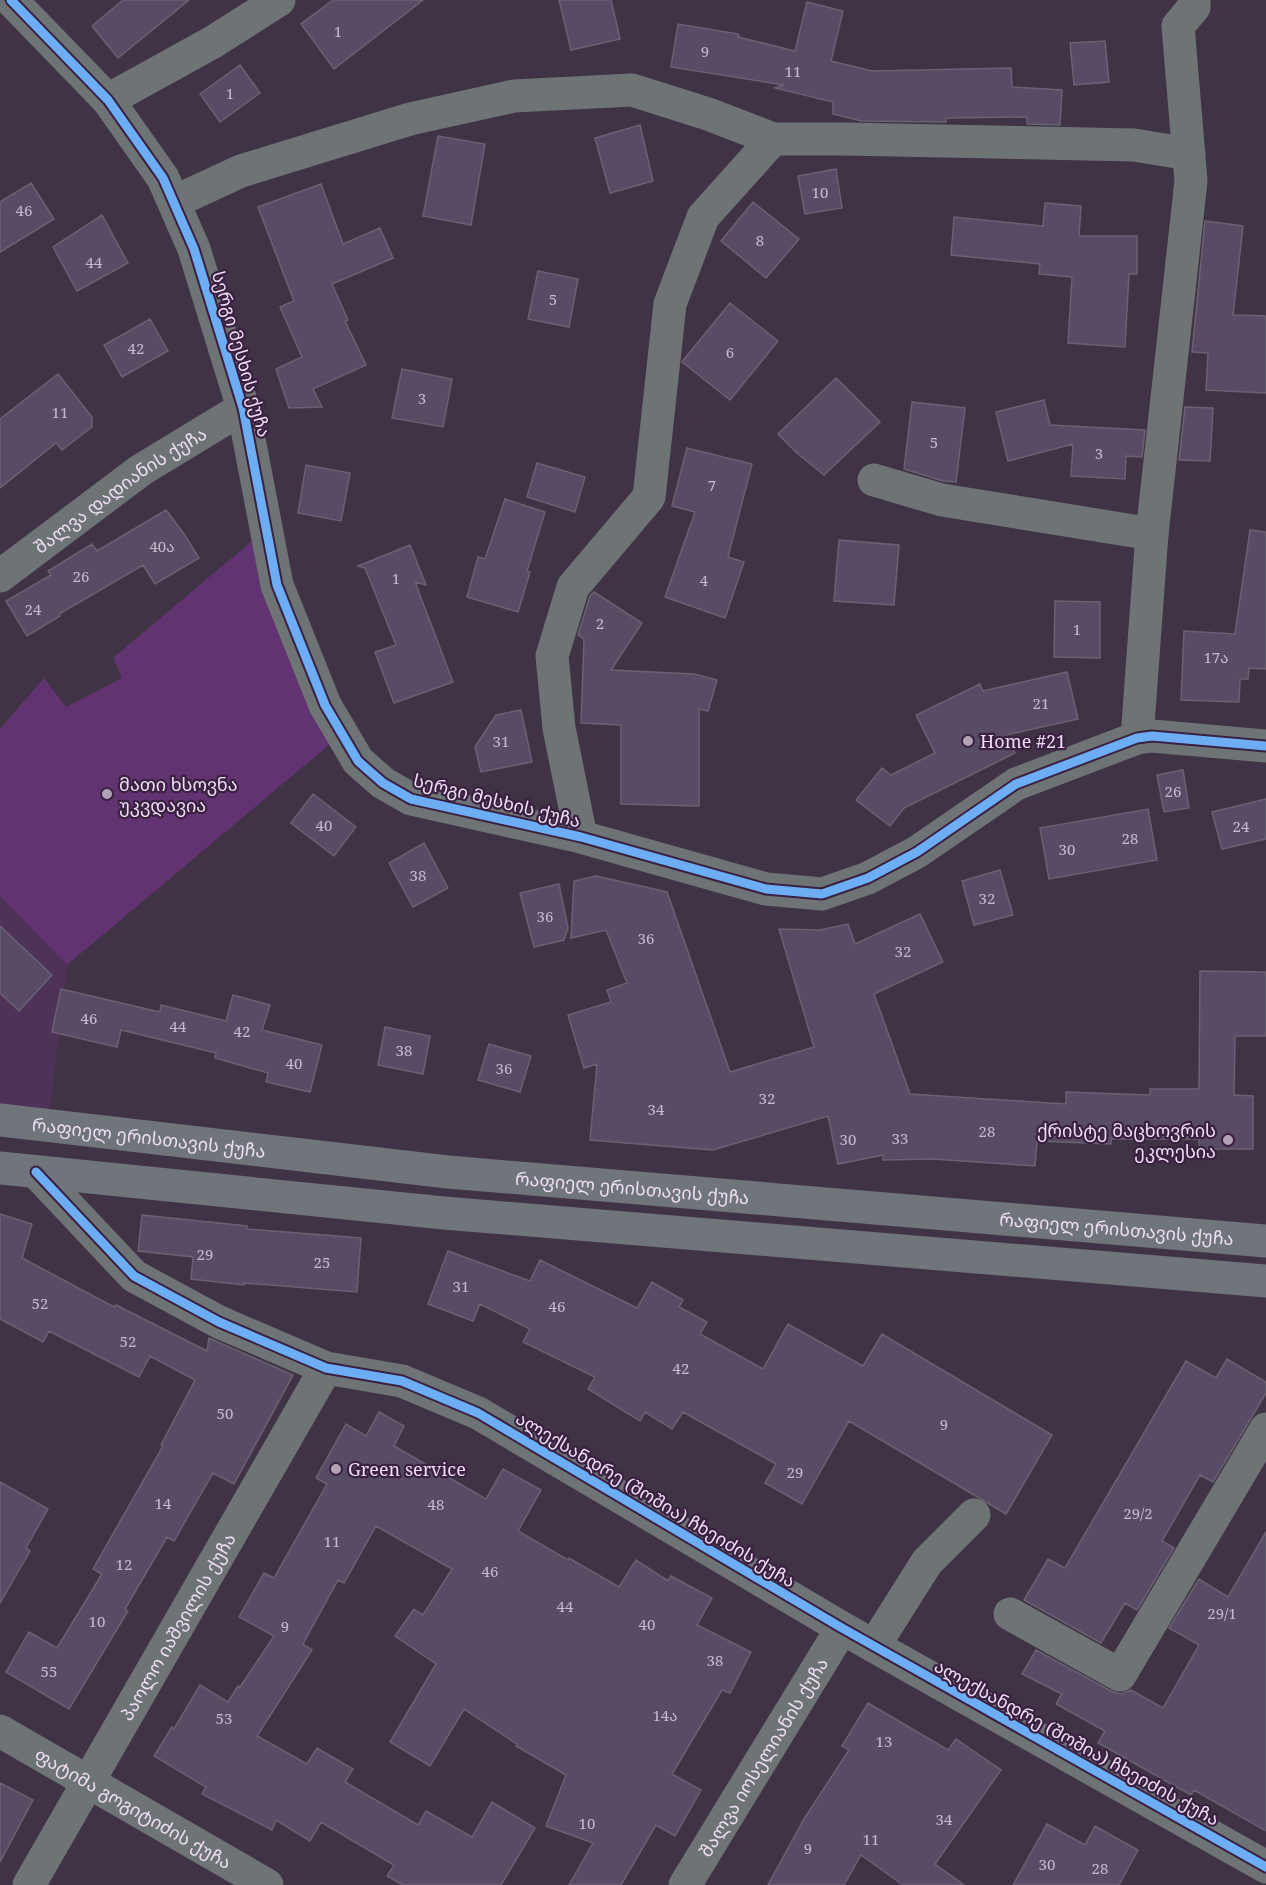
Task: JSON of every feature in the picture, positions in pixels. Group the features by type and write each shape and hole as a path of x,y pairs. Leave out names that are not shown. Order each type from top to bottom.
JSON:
{"main road":[{"name":"რაფიელ ერისთავის ქუჩა","path":"0,1120 448,1172 1266,1241"},
{"path":"0,1168 444,1213 1266,1281"}],"street":[{"name":"სერგი მესხის ქუჩა","path":"11,0 108,100 163,178 194,249 243,408 277,585 325,705 358,761 383,783 411,799 581,837 766,889 822,894 868,878 917,852 1016,784 1137,738 1152,736 1266,746"},
{"path":"108,100 213,42 279,0"},
{"path":"1137,738 1152,534 1191,181 1178,26 1194,7 1194,0"},
{"path":"174,202 241,171 410,119 514,96 632,90 708,114 773,139 1134,145 1189,154"},
{"path":"581,837 559,728 552,656 573,587 649,497 670,304 702,217 773,139"},
{"name":"შალვა დადიანის ქუჩა","path":"0,576 141,470 243,408"},
{"path":"874,480 942,500 1152,534"},
{"name":"ალექსანდრე (შოშია) ჩხეიძის ქუჩა","path":"36,1172 134,1276 219,1322 326,1368 402,1381 478,1413 842,1628 1266,1867"},
{"name":"პაოლო იაშვილის ქუჩა","path":"29,1885 326,1368"},
{"path":"1010,1614 1120,1675 1266,1429"},
{"path":"874,1646 927,1562 974,1515"},
{"name":"შალვა იოსელიანის ქუჩა","path":"685,1885 842,1628"},
{"name":"ფატიმა გოგიტიძის ქუჩა","path":"0,1731 267,1885"}],"shaded area":[{"path":"266,529 342,734 67,965 0,896 0,729 44,678 66,707 122,678 113,658"},
{"path":"0,896 67,965 48,1126 0,1120"}],"building":[{"path":"123,0 189,0 118,58 92,26"},
{"path":"333,0 423,0 334,69 301,24"},
{"path":"559,0 611,0 620,39 571,50"},
{"path":"807,2 843,11 831,61 872,71 1011,68 1012,87 1062,90 1060,125 1027,124 1027,117 946,118 946,122 861,121 833,114 833,102 775,88 784,85 671,67 678,24 739,34 738,37 795,51"},
{"path":"1105,41 1109,82 1074,85 1070,43"},
{"path":"240,65 260,93 220,122 200,94"},
{"path":"640,125 653,181 610,193 595,138"},
{"path":"438,136 485,144 471,225 423,216"},
{"path":"836,169 842,208 805,214 798,176"},
{"path":"31,183 54,219 0,252 0,202"},
{"path":"321,184 343,244 380,228 393,258 332,284 348,320 345,321 366,365 313,389 322,407 289,408 276,369 302,357 280,307 294,301 258,207"},
{"path":"753,202 799,239 766,278 721,241"},
{"path":"1045,203 1081,206 1079,236 1137,236 1137,274 1129,274 1125,347 1068,343 1072,277 1039,274 1040,264 951,255 954,217 1043,226"},
{"path":"102,215 128,263 77,291 53,247"},
{"path":"1205,221 1243,226 1233,315 1266,316 1266,393 1206,390 1208,353 1192,352"},
{"path":"538,271 578,279 569,327 528,319"},
{"path":"730,303 778,341 730,400 682,362"},
{"path":"150,319 168,351 122,377 104,345"},
{"path":"402,369 452,379 443,427 392,418"},
{"path":"58,374 92,417 92,427 62,450 56,443 0,488 0,419"},
{"path":"836,378 880,422 824,475 778,434"},
{"path":"1044,400 1050,425 1145,430 1142,457 1126,456 1125,479 1071,476 1073,444 1008,461 996,412"},
{"path":"912,402 965,408 956,482 943,481 904,469"},
{"path":"1185,407 1213,408 1210,461 1179,460"},
{"path":"687,448 752,464 728,557 744,562 725,618 665,597 695,512 672,506"},
{"path":"537,463 585,477 575,512 527,497"},
{"path":"306,465 350,473 341,521 298,513"},
{"path":"505,499 545,512 527,571 530,572 518,612 467,597 478,557 485,559"},
{"path":"166,510 199,558 155,584 143,565 59,614 60,616 27,636 6,601 51,575 48,571 92,544 97,551"},
{"path":"1250,530 1266,532 1266,669 1249,668 1248,679 1240,679 1239,702 1181,700 1184,631 1235,634"},
{"path":"839,540 899,545 894,605 834,601"},
{"path":"410,545 426,585 415,582 453,682 394,703 375,652 396,645 365,568 358,566"},
{"path":"594,592 642,623 611,670 694,674 717,680 708,711 699,709 699,806 621,804 621,725 581,723 584,639 578,635 590,596"},
{"path":"1055,601 1100,602 1100,658 1054,657"},
{"path":"1067,672 1078,719 1006,735 1015,753 904,808 890,826 856,800 882,768 891,775 935,753 916,715 980,684 983,691"},
{"path":"521,710 532,762 481,772 475,747 496,715"},
{"path":"1183,770 1189,808 1164,812 1157,775"},
{"path":"313,794 356,827 334,856 291,823"},
{"path":"1266,799 1266,839 1222,849 1212,812"},
{"path":"1148,809 1157,860 1049,879 1040,828"},
{"path":"424,843 448,888 413,907 389,863"},
{"path":"1000,870 1013,915 974,925 962,881"},
{"path":"596,876 667,892 730,1072 814,1047 779,929 820,930 848,924 855,944 920,914 943,962 874,994 910,1094 1066,1104 1066,1092 1150,1095 1150,1089 1199,1089 1200,971 1266,972 1266,1036 1235,1036 1234,1095 1253,1096 1253,1149 1199,1149 1199,1139 1111,1139 1111,1144 1037,1141 1035,1166 932,1159 883,1160 883,1155 838,1164 828,1116 713,1150 590,1140 597,1064 584,1068 568,1015 611,1002 607,990 627,983 606,930 571,938 574,881"},
{"path":"559,884 568,928 564,940 534,947 520,893"},
{"path":"0,926 52,975 19,1011 0,993"},
{"path":"61,989 160,1012 161,1005 226,1021 233,995 270,1005 262,1030 322,1045 310,1092 266,1082 268,1073 215,1058 216,1053 121,1030 117,1047 52,1032"},
{"path":"385,1027 430,1036 423,1074 378,1065"},
{"path":"489,1044 531,1056 520,1092 478,1080"},
{"path":"0,1214 32,1224 22,1258 114,1307 116,1305 207,1351 209,1338 293,1375 234,1484 213,1473 174,1541 167,1537 125,1609 128,1611 69,1709 6,1672 29,1632 57,1648 102,1574 93,1569 163,1446 161,1445 195,1380 150,1356 139,1377 49,1331 43,1342 0,1319"},
{"path":"142,1215 247,1226 247,1229 361,1238 357,1292 244,1283 244,1285 191,1279 193,1257 138,1251"},
{"path":"448,1251 530,1281 540,1260 637,1308 652,1282 683,1300 679,1307 707,1322 700,1334 763,1369 788,1324 863,1366 882,1334 1052,1435 1006,1514 849,1421 802,1504 765,1483 776,1464 683,1412 672,1429 645,1412 640,1421 588,1389 595,1377 523,1342 530,1329 480,1304 473,1321 428,1304"},
{"path":"1227,1359 1266,1382 1266,1393 1213,1482 1200,1475 1162,1541 1174,1548 1137,1610 1125,1603 1101,1643 1024,1600 1048,1559 1065,1568 1186,1361 1216,1378"},
{"path":"379,1412 404,1426 394,1446 486,1499 503,1469 541,1490 518,1531 619,1587 636,1560 668,1581 671,1576 712,1598 697,1625 751,1652 730,1693 722,1690 672,1774 701,1790 675,1836 656,1825 621,1885 569,1885 593,1843 546,1826 566,1775 516,1746 517,1744 464,1709 430,1766 390,1742 436,1664 395,1636 414,1609 423,1615 452,1569 376,1526 344,1583 338,1580 303,1644 312,1650 257,1736 307,1764 317,1748 353,1769 345,1782 418,1825 426,1811 472,1837 492,1802 535,1828 501,1885 403,1885 387,1876 394,1865 321,1822 310,1841 276,1820 272,1830 202,1794 206,1787 154,1756 172,1727 174,1729 200,1685 228,1702 274,1636 239,1617 264,1573 274,1578 327,1484 316,1478 346,1424 366,1436"},
{"path":"0,1482 48,1509 26,1548 30,1551 0,1603"},
{"path":"1266,1532 1266,1831 1194,1790 1191,1795 1098,1743 1105,1731 1056,1704 1062,1694 1022,1674 1036,1650 1111,1691 1121,1694 1131,1690 1163,1708 1199,1645 1169,1628 1199,1579 1228,1597"},
{"path":"868,1703 948,1750 956,1739 1001,1770 935,1864 964,1885 903,1885 861,1855 844,1885 768,1885 804,1819 849,1750 842,1746"},
{"path":"0,1783 33,1800 0,1862"},
{"path":"1047,1824 1085,1845 1095,1826 1138,1850 1119,1885 1013,1885"}],"cycle path":[{"path":"11,0 108,100 163,178 194,249 243,408 277,585 325,705 358,761 383,783 411,799 581,837 766,889 822,894 868,878 917,852 1016,784 1137,738 1152,736 1266,746"},
{"path":"36,1172 134,1276 219,1322 326,1368 402,1381 478,1413 842,1628 1266,1867"}],"place":[{"name":"Home #21","path":"968,741"},
{"name":"მათი ხსოვნა უკვდავია","path":"107,794"},
{"name":"ქრისტე მაცხოვრის ეკლესია","path":"1228,1140"},
{"name":"Green service","path":"336,1469"}]}
